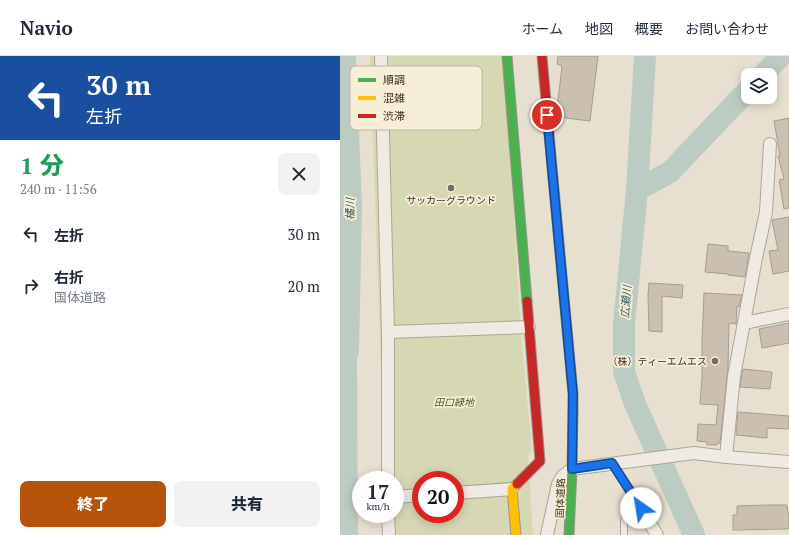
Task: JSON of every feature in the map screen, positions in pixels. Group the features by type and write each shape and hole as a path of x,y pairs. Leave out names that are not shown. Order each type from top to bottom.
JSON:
{"street":[{"path":"381,56 381,66"},
{"path":"464,492 512,489 540,461 507,56"},
{"name":"国体道路","path":"542,56 573,394 569,535"},
{"path":"383,130 388,332 388,471"},
{"path":"726,457 734,376 766,212 770,144"},
{"path":"744,323 789,314"},
{"path":"388,332 529,327"},
{"path":"546,535 558,484 563,476 572,469 694,453 789,462"},
{"path":"512,489 516,535"},
{"path":"641,508 657,535"},
{"path":"388,523 389,535"}],"lane":[{"path":"612,463 641,508 624,520 624,535"}],"green space":[{"name":"田口緑地","path":"370,56 504,56 521,335 532,451 528,455 533,535 387,535 386,523 404,523 404,471 385,471 373,130 482,130 482,66 370,66"}],"shaded area":[{"path":"340,322 357,358 358,471 352,471 352,523 358,523 358,535 340,535"}],"building":[{"path":"558,56 598,56 590,121 558,117 557,109 562,66 557,64"},
{"path":"789,118 789,208 784,209 779,180 784,179 778,156 780,156 774,121"},
{"path":"789,217 789,271 773,274 769,251 778,250 772,220"},
{"path":"708,244 728,246 728,251 749,253 745,277 705,272"},
{"path":"649,283 683,285 682,298 662,296 662,332 649,331"},
{"path":"704,293 742,295 739,307 737,306 736,324 729,323 728,368 720,443 717,443 717,445 707,445 707,442 697,441 698,424 716,425 718,405 700,404"},
{"path":"789,323 789,343 762,348 759,329"},
{"path":"743,369 772,372 770,389 740,387"},
{"path":"738,412 789,416 789,429 767,428 767,438 736,435"},
{"path":"787,505 789,513 789,529 733,530 733,515 737,515 737,506"}],"waterway":[{"name":"橘川","path":"340,358 348,351 351,207 345,56"},
{"name":"広瀬川","path":"645,56 637,190 624,324 624,372 635,404 694,535"},
{"path":"770,68 781,56"},
{"path":"637,190 670,172 741,97"}],"traffic: fast":[{"path":"507,56 527,301"},
{"path":"569,535 573,412"}],"traffic: slow":[{"path":"553,178 573,394 573,412"},
{"path":"516,535 512,489 517,484"}],"traffic: jam":[{"path":"542,56 553,178"},
{"path":"517,484 540,461 527,301"}],"place":[{"name":"サッカーグラウンド","path":"451,188"},
{"name":"（株）ティーエムエス","path":"715,361"}],"route":[{"path":"547,115 573,394 572,469 612,463 641,508"}]}
